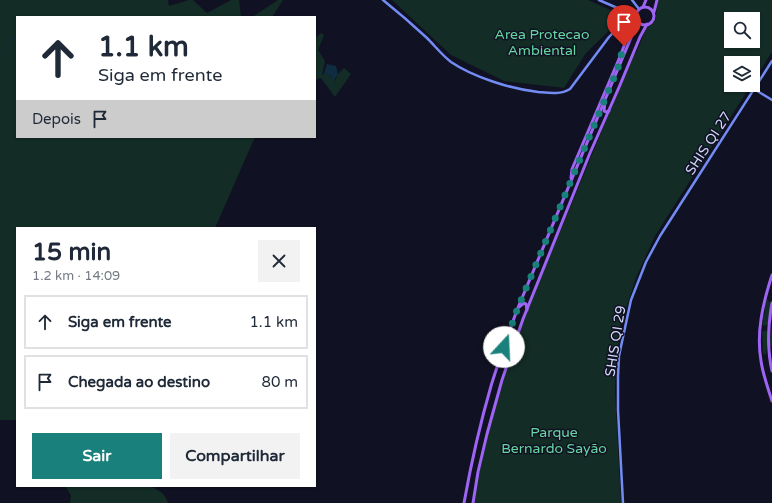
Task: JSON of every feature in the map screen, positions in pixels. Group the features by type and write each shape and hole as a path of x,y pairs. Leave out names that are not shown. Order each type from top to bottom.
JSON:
{"main road":[{"path":"643,7 646,0"},
{"path":"633,15 638,22 642,24 651,23 657,0"},
{"path":"633,15 643,7 650,8 654,12"},
{"path":"570,182 572,169 635,19 633,15"},
{"path":"464,503 470,468 488,396 500,356 517,310 638,22"},
{"path":"473,503 478,472 487,434 502,380 519,330 590,153 647,24"},
{"path":"618,68 622,52"},
{"path":"605,100 604,110 606,112 609,111"},
{"path":"772,275 761,312 760,325 760,356 772,401"},
{"path":"772,302 769,330 769,356 772,371"},
{"path":"517,310 524,303 526,304 526,312"},
{"path":"760,356 765,358 769,356"},
{"path":"761,361 770,361"}],"street":[{"path":"383,0 426,37 446,58 472,74 527,91 554,93 563,92 570,89 609,37 624,21 633,15"},
{"path":"599,0 633,15"},
{"path":"632,0 639,9"},
{"path":"624,21 629,24 630,30"},
{"name":"SHIS QI 27","path":"760,80 772,61"},
{"name":"SHIS QI 27","path":"660,236 752,92"},
{"path":"759,92 772,100"},
{"name":"SHIS QI 29","path":"623,503 618,410 619,356 631,300 646,262 660,236"}],"green space":[{"path":"0,0 168,0 169,6 193,0 207,13 231,0 239,0 241,16 16,16 16,138 255,138 215,227 16,227 16,420 0,420"},
{"path":"278,0 283,0 273,16 254,16"},
{"name":"Area Protecao Ambiental","path":"392,0 588,0 624,16 586,53 564,88 504,81 451,55"},
{"name":"Parque Bernardo Sayão","path":"658,0 772,0 772,52 760,71 760,56 724,56 724,92 747,92 655,236 636,278 621,325 616,362 615,391 621,503 474,503 476,485 496,399 527,307 568,213 633,55 636,53 647,27 654,22"},
{"path":"321,33 324,35 318,50 325,61 322,76 324,73 331,76 335,81 338,74 344,68 351,74 335,97 321,78 316,80 316,37"},
{"path":"767,299 771,304 772,321 765,326 762,324 764,321 762,317 765,313 765,304"},
{"path":"772,325 772,347 771,345 767,346 766,355 763,352 762,332 765,330 768,332 769,339"},
{"path":"66,487 152,487 162,493 168,503 70,503 71,495"}],"water":[{"path":"327,64 336,66 338,74 334,81 331,76 324,73"}],"waterway":[{"path":"0,54 12,37 16,36"},
{"path":"316,72 321,73"},
{"path":"325,75 334,88"}],"route":[{"path":"504,347 517,310 618,68 624,46"}]}
